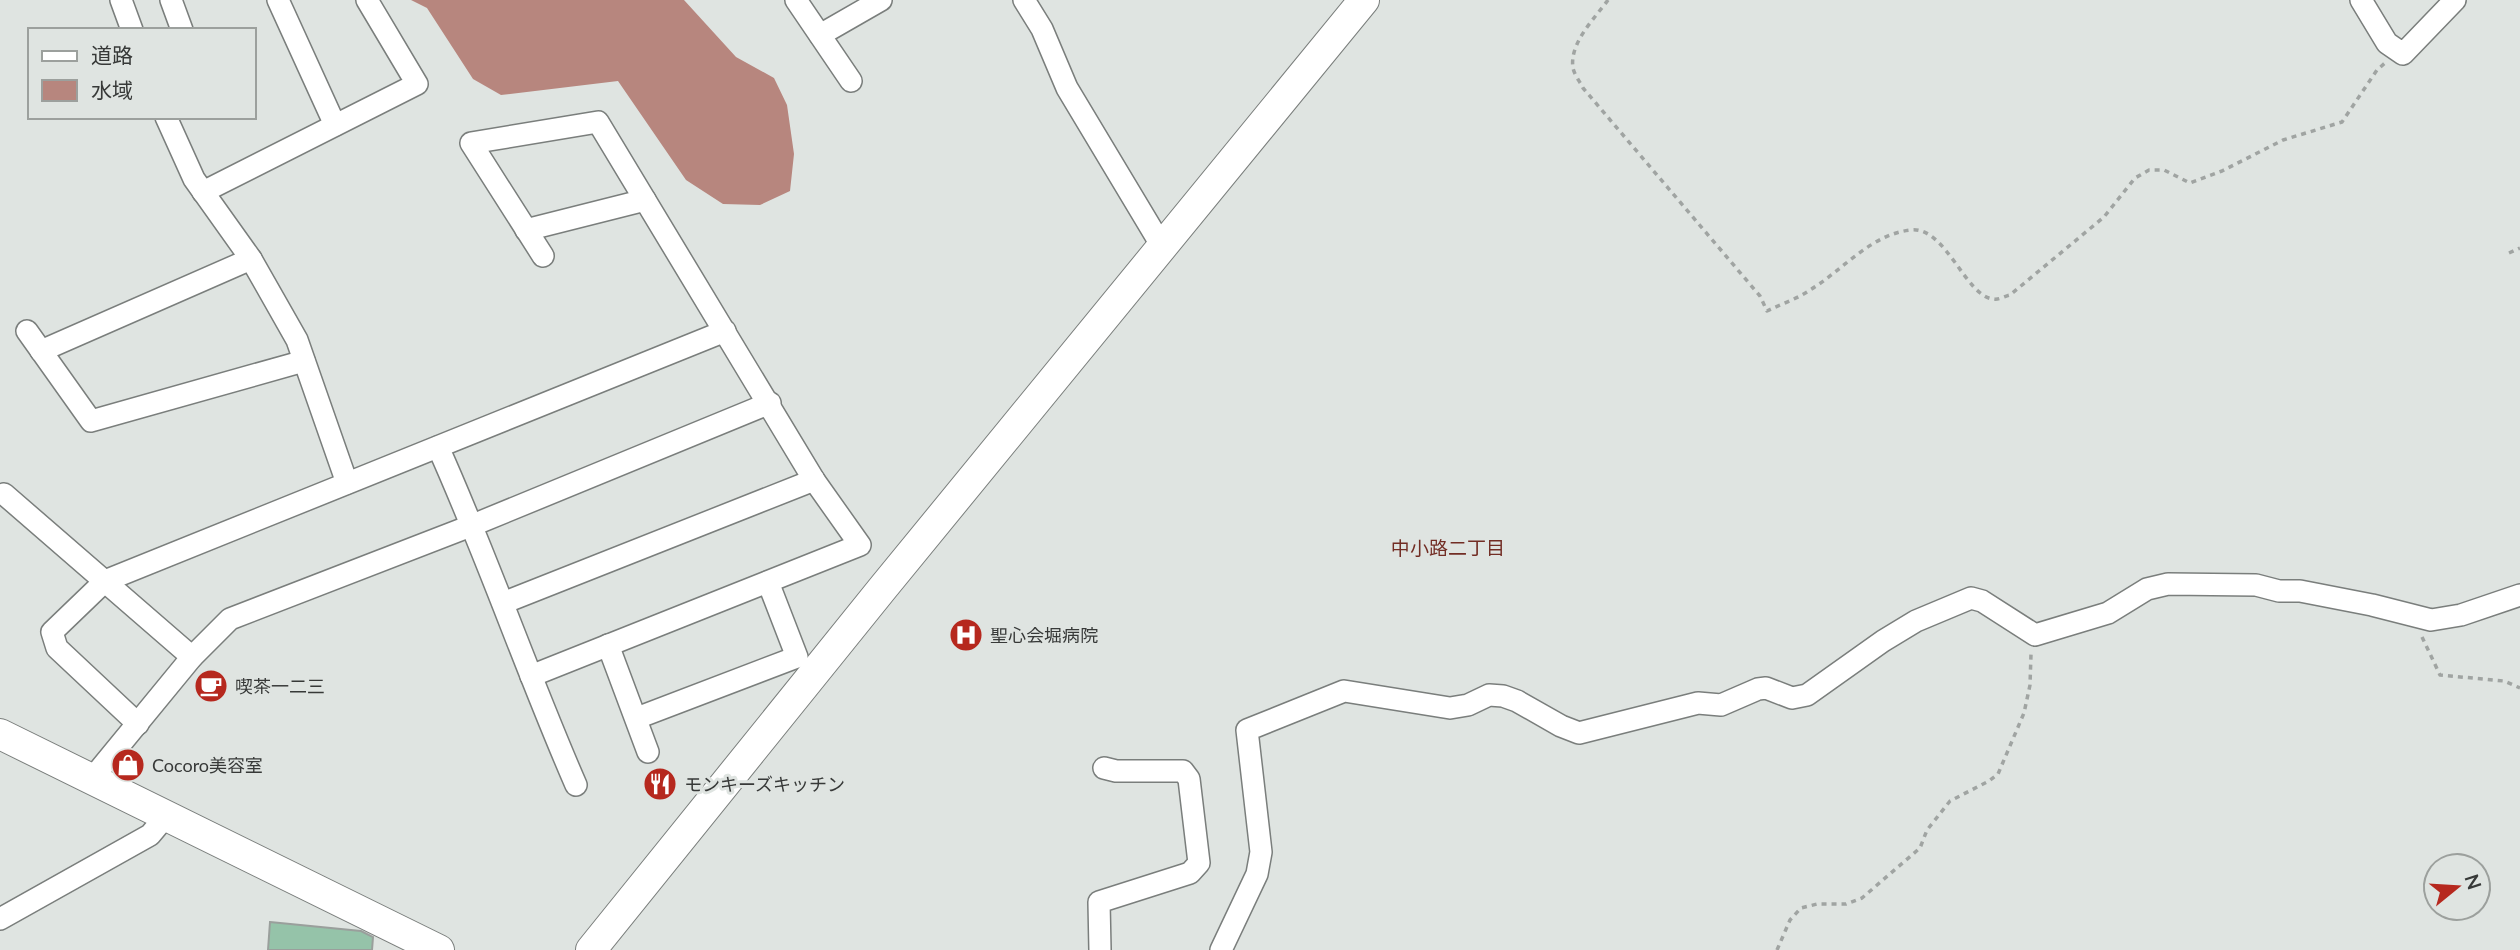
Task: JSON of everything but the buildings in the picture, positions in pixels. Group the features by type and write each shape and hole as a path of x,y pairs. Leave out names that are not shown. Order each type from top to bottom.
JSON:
{"street":[{"path":"121,0 131,28"},
{"path":"171,0 181,28"},
{"path":"278,0 335,125"},
{"path":"202,191 417,85 367,0"},
{"path":"796,0 851,81"},
{"path":"820,35 881,0"},
{"path":"1024,0 1042,29 1067,88 1163,248"},
{"path":"591,950 882,589 1364,0"},
{"path":"2361,0 2387,43 2403,54 2455,0"},
{"path":"168,119 194,179 251,259 297,340 347,484"},
{"path":"531,676 860,545 814,480 598,122 471,143 543,256"},
{"path":"526,230 645,200"},
{"path":"41,351 251,259"},
{"path":"27,331 91,421 304,361"},
{"path":"138,724 57,648 52,632 105,580 725,331"},
{"path":"91,780 192,657 230,619 473,525 769,403"},
{"path":"438,447 473,525 576,785"},
{"path":"503,603 814,480"},
{"path":"4,494 192,657"},
{"path":"637,718 797,657 768,582"},
{"path":"1221,950 1257,874 1261,852 1247,730 1344,691 1450,708 1468,705 1489,695 1503,696 1579,733 1698,703 1721,705 1758,689 1766,688 1791,698 1807,695 1916,621 1971,598 1982,601 2035,635 2108,613 2147,589 2168,584 2256,585 2278,591 2300,591 2431,620 2461,615 2520,595"},
{"path":"608,645 648,751"},
{"path":"0,734 439,950"},
{"path":"1100,950 1099,902 1190,873 1199,863 1189,779 1183,771 1116,771 1104,768"},
{"path":"0,919 150,835 166,816"}],"path":[{"path":"1608,0 1574,52 1573,69 1583,88 1760,296 1767,311 1810,290 1886,236 1913,229 1928,233 1981,295 1995,300 2010,295 2104,218 2136,178 2150,170 2164,170 2190,183 2222,171 2283,140 2342,122 2377,69 2400,50"},
{"path":"2509,253 2520,248"},
{"path":"2413,615 2440,675 2504,681 2520,688"},
{"path":"1777,950 1790,920 1801,908 1817,904 1846,904 1862,898 1920,848 1927,830 1950,801 1998,774 2024,713 2030,685 2031,646 2035,635"}],"water":[{"path":"411,0 684,0 736,57 774,78 787,105 794,154 790,191 760,205 723,204 686,180 618,81 501,95 473,79 427,8"}],"place":[{"name":"聖心会堀病院","path":"966,635"},
{"name":"喫茶一二三","path":"211,686"},
{"name":"Cocoro美容室","path":"128,765"},
{"name":"モンキーズキッチン","path":"660,784"}],"district":[{"name":"中小路二丁目","path":"1448,547"}]}
